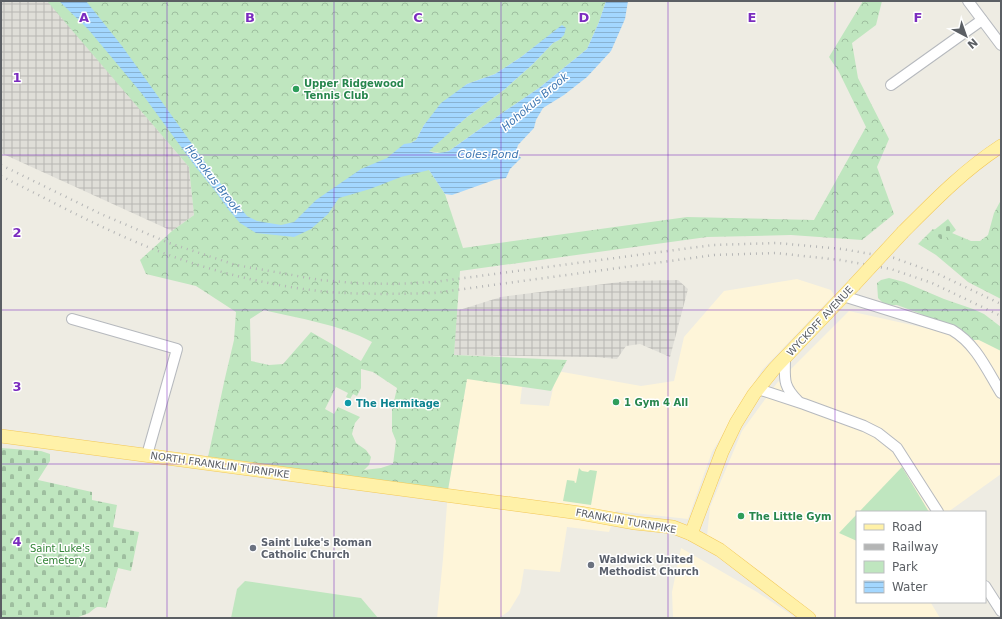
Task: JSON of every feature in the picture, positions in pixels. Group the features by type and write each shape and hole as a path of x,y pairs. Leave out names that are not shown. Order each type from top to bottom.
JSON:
{"main road":[{"name":"WYCKOFF AVENUE","path":"691,534 722,452 736,423 758,389 785,357 903,232 972,166 1001,146"},
{"name":"NORTH FRANKLIN TURNPIKE","path":"1,436 440,494"},
{"name":"FRANKLIN TURNPIKE","path":"440,494 673,527 691,534 720,550 809,618"}],"street":[{"path":"968,1 1001,45"},
{"path":"891,85 982,20"},
{"path":"843,296 952,330 961,335 970,344 1001,393"},
{"path":"72,319 177,349 147,455"},
{"path":"785,357 786,386 788,391 799,403"},
{"path":"758,389 864,426 878,433 897,448 937,511"},
{"path":"986,588 1001,611"}],"shaded area":[{"path":"1,1 49,2 189,167 194,215 172,231 1,153"},
{"path":"797,279 831,290 834,295 762,370 712,452 688,519 616,511 609,532 567,527 560,572 524,569 520,593 509,611 499,618 437,618 448,490 467,378 522,387 520,404 549,406 557,371 641,386 674,381 684,337 724,291"},
{"path":"678,280 688,289 670,357 640,344 626,346 617,359 595,357 454,355 456,311 501,297 628,281"},
{"path":"849,311 979,340 1001,350 1001,474 949,511 856,511 856,603 931,603 940,618 813,618 707,536 710,507 742,431 777,383"},
{"path":"681,548 757,592 796,618 673,618 672,592"}],"green space":[{"path":"47,1 606,1 599,22 587,49 539,88 449,151 441,153 428,151 467,117 505,89 533,64 553,43 559,40 555,31 521,57 495,74 467,84 424,125 416,140 411,143 445,194 463,248 687,217 814,220 866,127 839,72 829,57 863,1 882,1 876,25 852,43 858,78 889,139 877,167 894,214 862,240 791,235 707,237 460,271 454,355 567,360 551,391 467,379 448,490 208,457 234,340 236,312 196,286 146,274 140,260 172,231 194,215 189,167","holes":["264,310 333,326 372,342 361,361 311,332 283,364 269,365 251,361 250,319","361,369 373,372 397,388 392,410 392,431 396,441 393,464 381,468 364,470 369,465 371,457 366,450 356,443 352,434 355,423 360,417 338,407 334,414 325,409 336,387 348,393 346,397 350,399 353,394 357,396 361,388"]},
{"path":"1001,200 1001,299 968,282 936,255 918,244 933,229 952,233 971,241 980,241 988,235 994,213"},
{"path":"948,219 956,230 942,241 933,231"},
{"path":"889,278 904,282 984,314 1001,327 1001,351 979,340 970,340 921,314 897,305 887,305 883,303 878,298 877,283 881,280"},
{"name":"Saint Luke's Cemetery","path":"1,448 41,451 50,454 50,461 38,480 92,492 92,500 117,505 113,527 139,532 131,571 118,568 106,608 96,608 89,613 76,618 1,618"},
{"path":"902,467 928,511 860,511"},
{"path":"579,468 582,471 588,472 590,470 597,471 591,505 563,501 567,480 575,481 574,482 576,483"},
{"path":"856,515 856,541 839,533"},
{"path":"245,581 361,598 378,618 231,618 237,589"}],"water":[{"path":"59,1 86,1 122,46 217,179 247,216 257,221 281,225 294,222 316,200 361,169 387,158 404,144 411,143 416,140 424,125 441,103 467,84 495,74 521,57 562,25 566,28 564,35 553,43 533,64 505,89 467,117 429,151 439,153 449,151 539,88 587,49 599,22 606,1 628,1 625,19 611,51 587,77 564,95 543,108 536,120 534,128 518,145 516,152 521,158 510,169 506,178 494,180 452,195 445,194 429,170 401,177 370,189 339,198 328,214 311,229 294,237 256,233 240,223 195,166 143,95 88,29"}],"railway":[{"path":"1,165 101,214 169,243 236,265 320,280 394,284 434,282 713,245 777,243 842,249 894,258 936,273 1001,304"},
{"path":"1,176 103,227 166,254 203,267 241,277 319,291 363,294 434,293 714,255 776,253 840,260 891,269 932,283 1001,316"}],"place":[{"name":"Upper Ridgewood Tennis Club","path":"296,89"},
{"name":"1 Gym 4 All","path":"616,402"},
{"name":"The Hermitage","path":"348,403"},
{"name":"The Little Gym","path":"741,516"},
{"name":"Saint Luke's Roman Catholic Church","path":"253,548"},
{"name":"Waldwick United Methodist Church","path":"591,565"}],"water label":[{"name":"Hohokus Brook","path":"535,102"},
{"name":"Coles Pond","path":"488,154"},
{"name":"Hohokus Brook","path":"213,179"}]}
